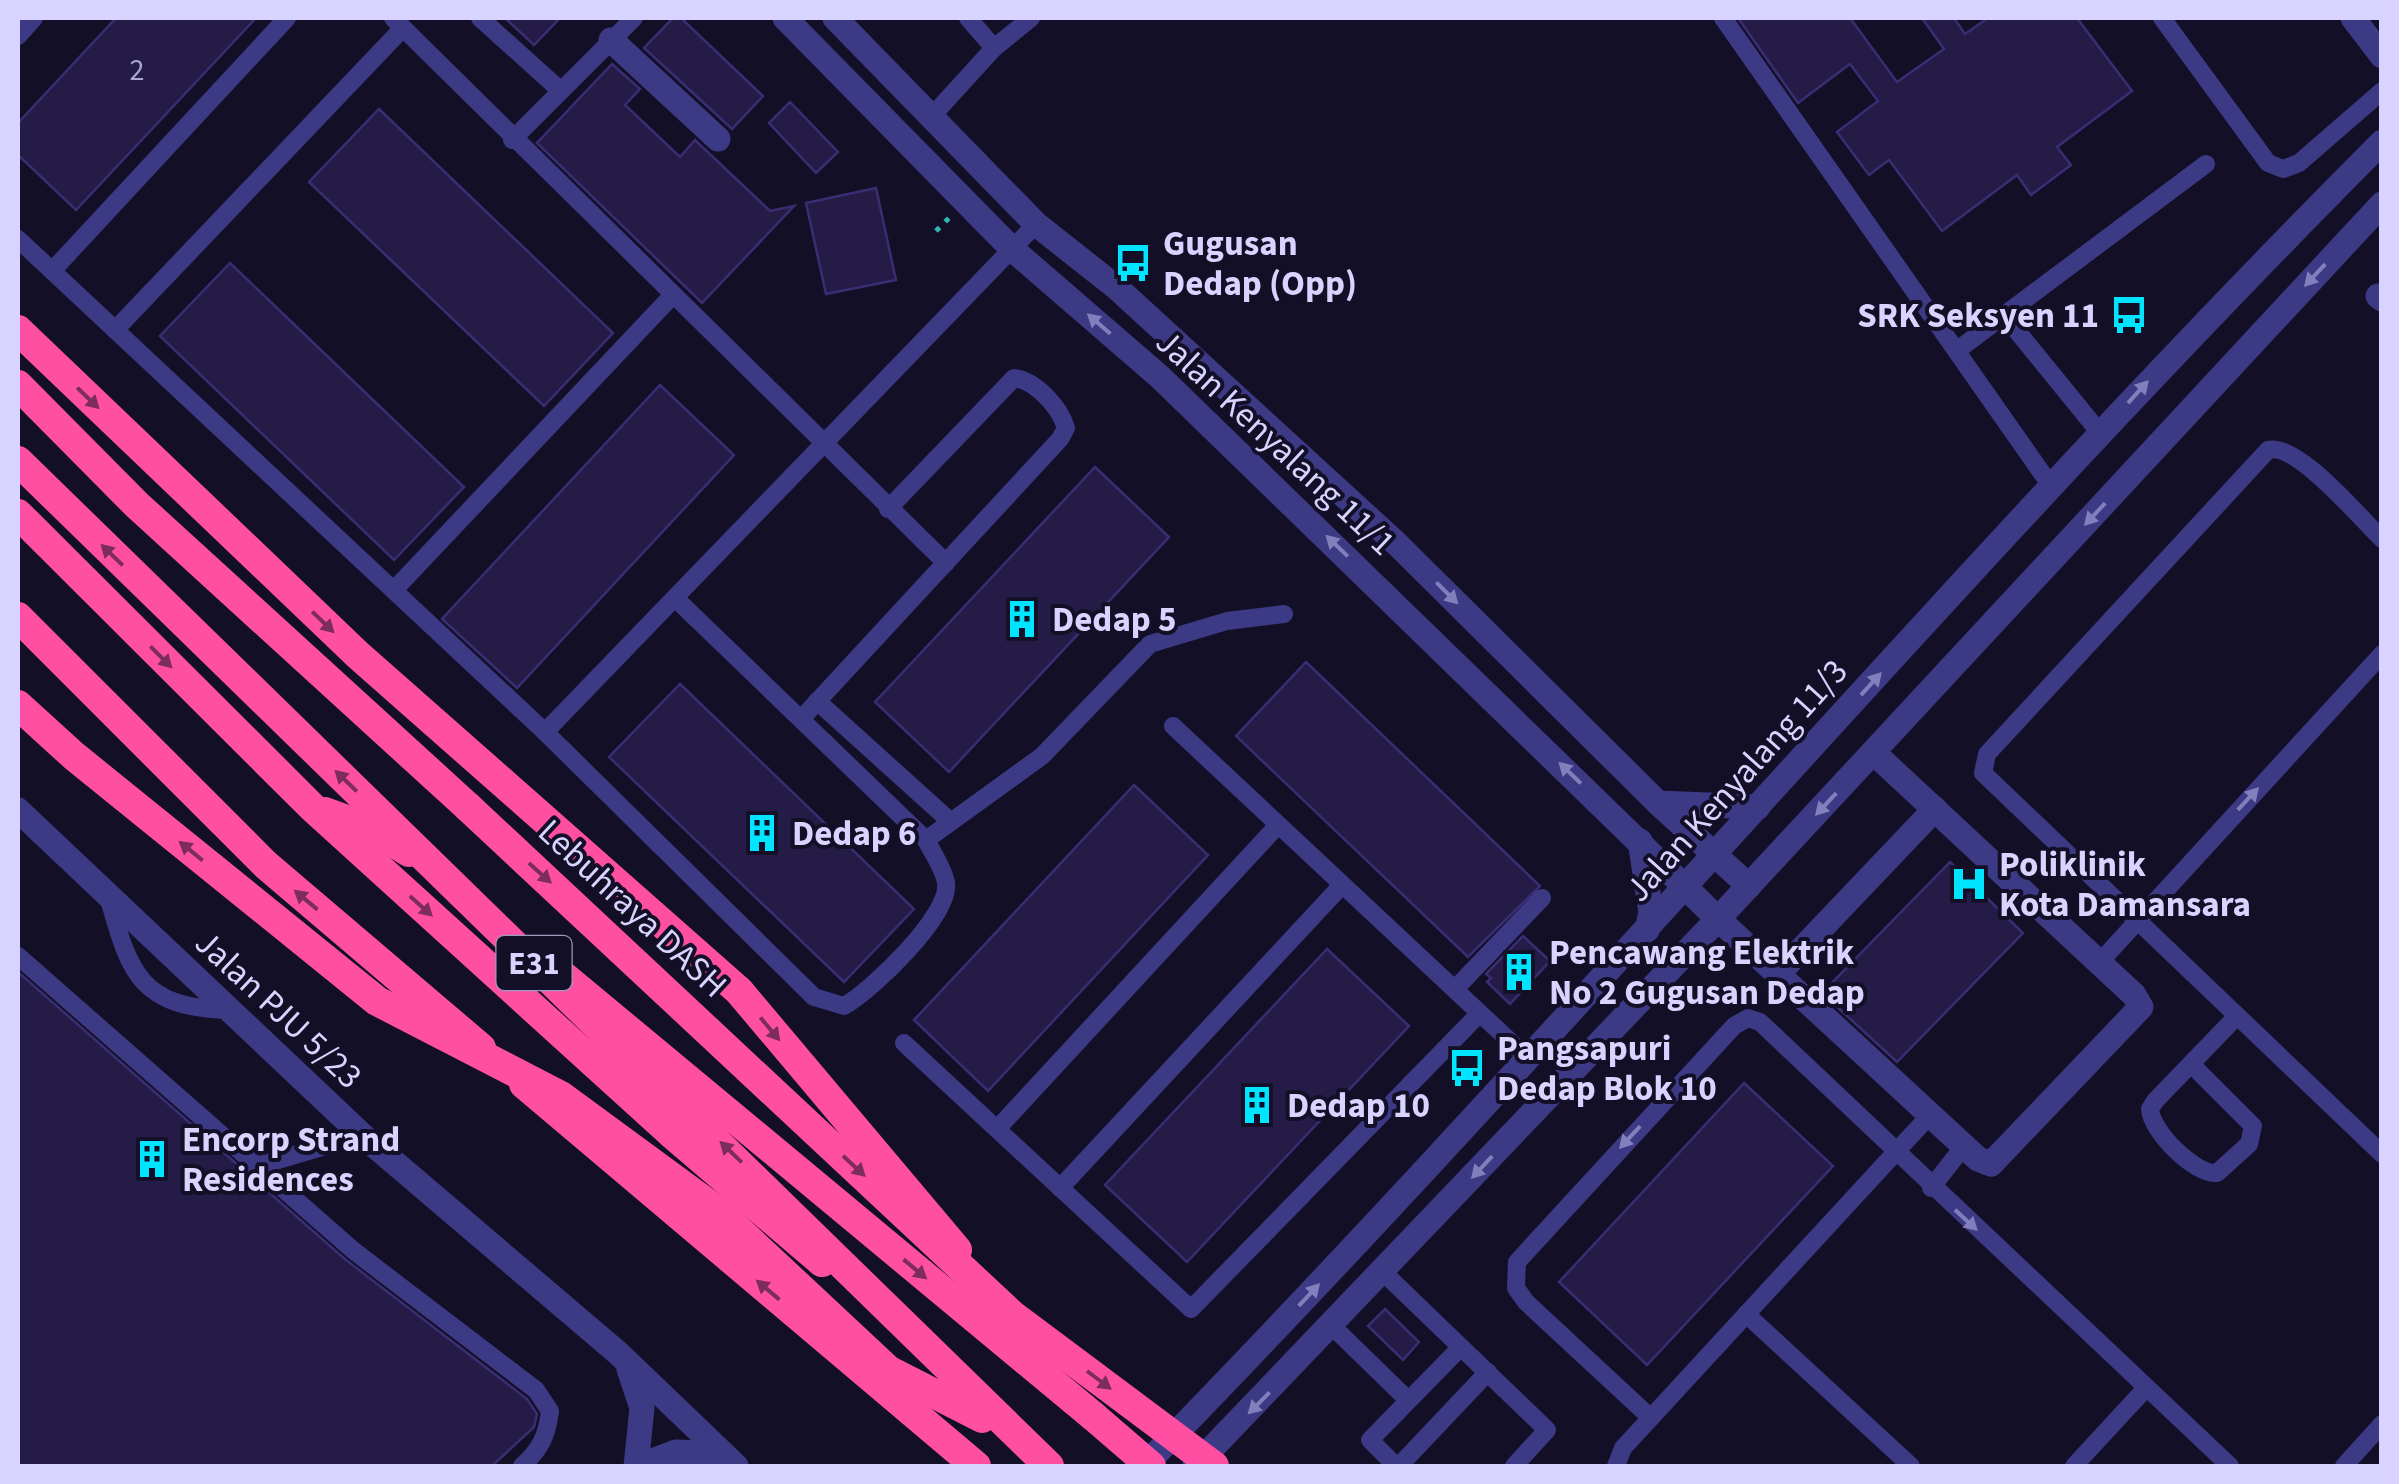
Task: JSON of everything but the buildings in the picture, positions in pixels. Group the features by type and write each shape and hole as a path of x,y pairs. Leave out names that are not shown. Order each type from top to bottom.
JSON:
{"highway":[{"path":"18,330 358,655 739,992 1012,1315"},
{"name":"Lebuhraya DASH","path":"18,385 138,505 614,940 1012,1315 1214,1466"},
{"name":"E31","path":"18,461 784,1204 1007,1430 1049,1461"},
{"path":"18,514 313,808 671,1133 1049,1461"},
{"path":"18,617 266,865 976,1466"},
{"path":"18,704 74,756 376,1001 560,1096 719,1212 888,1370 1007,1430"},
{"path":"313,808 372,829 432,867 1148,1466"}],"street":[{"name":"Jalan Kenyalang 11/1","path":"835,18 933,114 1036,224 1116,288 1397,544 1658,803 1749,886"},
{"path":"2353,18 2382,56"},
{"name":"Jalan Kenyalang 11/1","path":"796,22 1012,248 1160,377 1718,919 1964,1146"},
{"path":"611,40 718,139"},
{"name":"Jalan Kenyalang 11/3","path":"1148,1466 1530,1060 2192,333 2382,142"},
{"path":"1195,1466 1718,919 2382,204"},
{"path":"1874,753 2134,995 2141,1007 2136,1017 2002,1156 1991,1164 1964,1146"},
{"path":"1658,803 1718,809 1758,807"},
{"path":"1778,973 1935,809"},
{"name":"Jalan PJU 5/23","path":"18,811 362,1135 618,1352 729,1460"},
{"path":"1640,840 1652,912 1647,930"},
{"path":"1481,1112 1510,1137"},
{"path":"618,1352 636,1380 642,1408 638,1466 676,1452 729,1460"}],"lane":[{"path":"18,36 34,18"},
{"path":"52,271 287,18"},
{"path":"480,18 561,91"},
{"path":"512,140 634,18"},
{"path":"968,18 994,48"},
{"path":"933,114 994,48 1031,18"},
{"path":"1723,18 2052,486"},
{"path":"2162,18 2268,163 2283,169 2299,163 2382,90"},
{"path":"116,330 398,23 823,447 946,563"},
{"path":"1959,349 2206,164"},
{"path":"545,732 1036,224"},
{"path":"18,239 545,732 814,997 844,1006 860,998 944,904 946,882 926,840 675,598"},
{"path":"394,590 671,296"},
{"path":"2004,315 2100,433"},
{"path":"801,718 1066,428 1062,414 1026,379 1014,378 888,509"},
{"path":"2382,539 2295,456 2286,450 2268,450 1986,754 1983,772 2135,922 2382,1154"},
{"path":"926,840 1042,756 1150,644 1227,621 1284,614"},
{"path":"2099,963 2382,654"},
{"path":"817,702 951,822"},
{"path":"1173,726 1530,1060"},
{"path":"996,1128 1278,825"},
{"path":"1060,1188 1342,885"},
{"path":"108,896 122,949 156,991 184,1008 228,1010"},
{"path":"1455,990 1542,898"},
{"path":"18,956 354,1251 536,1390 550,1410 547,1433 537,1452 522,1466"},
{"path":"904,1043 1192,1309 1480,1014"},
{"path":"1650,1418 1526,1302 1516,1288 1514,1275 1524,1250 1734,1026 1748,1018 1760,1022 1894,1154 2230,1466"},
{"path":"2192,1064 2253,1126 2249,1144 2216,1173 2200,1169 2151,1118 2155,1101 2236,1018"},
{"path":"1616,1466 1623,1448 1930,1115"},
{"path":"254,1167 362,1135"},
{"path":"1931,1188 1964,1146"},
{"path":"1383,1272 1547,1430 1514,1466"},
{"path":"1746,1314 1911,1466"},
{"path":"1332,1326 1408,1400"},
{"path":"1460,1347 1370,1440 1398,1466 1488,1372"},
{"path":"2074,1466 2146,1388"},
{"path":"2344,1466 2382,1424"}],"place":[{"name":"Gugusan Dedap (Opp)","path":"1133,263"},
{"name":"SRK Seksyen 11","path":"2129,315"},
{"name":"Dedap 5","path":"1022,619"},
{"name":"Dedap 6","path":"762,833"},
{"name":"Poliklinik Kota Damansara","path":"1969,884"},
{"name":"Pencawang Elektrik No 2 Gugusan Dedap","path":"1519,972"},
{"name":"Pangsapuri Dedap Blok 10","path":"1467,1068"},
{"name":"Dedap 10","path":"1257,1105"},
{"name":"Encorp Strand Residences","path":"152,1159"}]}
